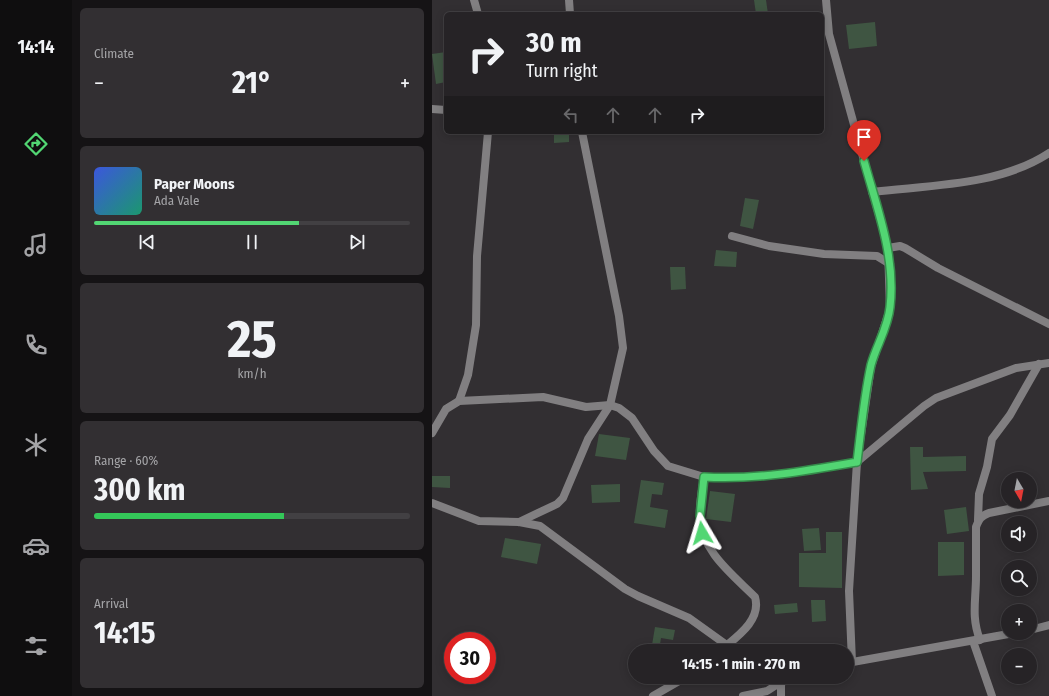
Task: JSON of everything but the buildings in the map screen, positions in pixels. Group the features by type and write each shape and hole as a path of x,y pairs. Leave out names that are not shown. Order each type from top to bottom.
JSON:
{"street":[{"path":"474,0 477,12"},
{"path":"569,0 570,12"},
{"path":"826,0 829,34 888,248 890,264 890,309 871,367 857,462 849,591 849,644"},
{"path":"432,109 444,110"},
{"path":"459,401 468,375 476,325 477,256 488,134"},
{"path":"520,522 557,504 563,498 588,439 610,405 623,348 622,336 582,134"},
{"path":"872,192 982,178 1020,168 1049,153"},
{"path":"732,236 769,246 824,254 877,256 890,264"},
{"path":"888,248 900,246 905,248 938,268 1049,324"},
{"path":"432,433 446,409 459,401 533,396 586,407 610,405 619,408 632,418 654,451 668,466 704,477 732,478 785,474 857,462 924,406 936,398 1016,368 1049,363"},
{"path":"992,696 976,641 974,626 976,527 978,520 979,494 987,467 994,434 1010,415 1039,364"},
{"path":"704,477 700,516 702,533 712,552 755,598 756,602 753,616 743,632 728,644"},
{"path":"978,520 983,515 989,513 1049,501"},
{"path":"432,503 479,521 520,522 540,526 625,589 689,618 726,644"},
{"path":"1037,629 1049,626"},
{"path":"854,661 1001,636"},
{"path":"653,696 674,684"},
{"path":"743,696 767,691 779,684"},
{"path":"781,696 782,684"}],"route":[{"path":"702,533 700,516 704,477 732,478 785,474 857,462 871,367 875,351 886,324 890,309 891,293 888,248 864,161"}]}
